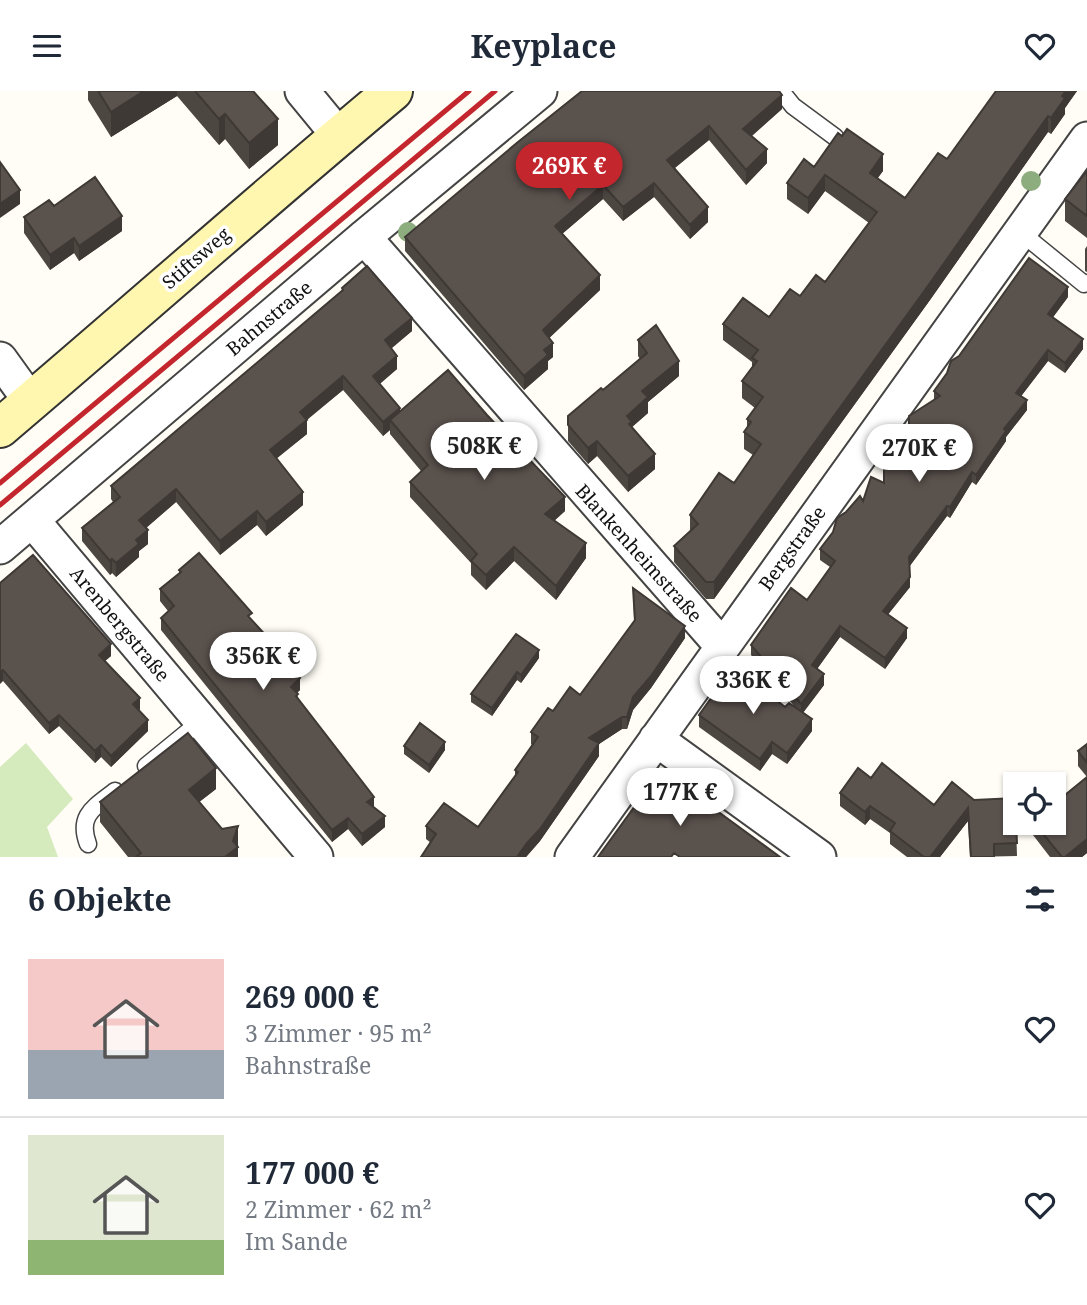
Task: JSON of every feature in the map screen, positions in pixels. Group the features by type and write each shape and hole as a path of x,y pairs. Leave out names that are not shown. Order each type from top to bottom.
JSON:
{"street":[{"path":"302,91 339,136"},
{"name":"Stiftsweg","path":"0,428 393,91"},
{"name":"Bahnstraße","path":"0,547 540,91"},
{"name":"Bergstraße","path":"572,857 1087,139"},
{"name":"Blankenheimstraße","path":"364,237 722,646"},
{"path":"0,359 31,401"},
{"name":"Arenbergstraße","path":"32,520 316,857"},
{"path":"656,739 819,857"}],"lane":[{"path":"781,91 793,106 835,137"},
{"path":"1019,232 1084,284 1087,283"},
{"path":"88,844 84,825 87,815 201,721"}],"green space":[{"path":"26,743 73,799 47,827 58,857 0,857 0,767"}],"building":[{"path":"98,91 144,91 111,112"},
{"path":"195,91 253,91 278,119 249,143 225,114 219,119"},
{"path":"582,91 779,91 782,95 743,129 767,149 746,170 709,126 667,160 708,207 690,225 654,183 623,207 603,185 555,226 600,275 543,330 553,343 544,350 548,355 524,376 405,237"},
{"path":"996,91 1066,91 1062,96 1065,98 1051,118 1048,116 714,582 706,582 674,546 698,524 690,515 719,473 734,483 761,444 744,432 751,422 747,419 763,397 742,381 757,361 752,358 758,350 723,324 743,298 769,317 790,289 800,296 816,275 825,282 877,212 825,175 808,198 787,183 804,159 814,167 838,133 842,136 847,129 883,154 870,173 905,198 938,153 947,159"},
{"path":"0,162 20,190 0,204"},
{"path":"1087,171 1087,216 1065,199"},
{"path":"95,177 122,216 79,246 74,238 50,255 24,217 49,200 54,206"},
{"path":"1029,258 1068,287 1048,314 1083,339 1065,363 1048,350 1016,393 1027,400 1004,429 1006,431 976,475 972,472 950,507 947,506 909,557 910,577 883,611 907,628 885,658 840,626 812,665 824,674 801,704 751,645 791,588 807,600 835,561 820,549 833,532 837,518 860,496 863,501 871,477 884,483 884,451 896,443 909,426 909,416 940,396 934,391 947,373 951,361 959,356"},
{"path":"367,266 412,318 385,340 397,356 373,376 400,408 383,422 343,376 300,412 307,420 270,450 303,492 266,522 257,511 220,541 176,489 139,520 148,530 136,540 139,544 116,563 112,559 110,561 82,528 120,497 111,486 343,290 342,288"},
{"path":"656,325 679,361 642,391 648,397 627,416 632,422 629,424 655,454 628,476 597,441 588,448 568,425 568,416 647,353 638,340"},
{"path":"448,370 565,497 545,514 586,543 556,586 514,547 486,575 471,561 477,554 410,482 428,465 390,420"},
{"path":"199,553 252,613 248,616 291,663 288,666 300,678 291,687 298,694 296,696 374,797 367,802 385,816 362,834 348,818 332,830 161,618 174,606 160,589"},
{"path":"33,555 111,644 99,655 140,698 133,704 148,720 111,756 101,745 95,751 59,715 49,723 3,670 0,672 0,583"},
{"path":"633,588 685,626 651,676 633,697 627,717 622,717 589,738 599,743 540,829 517,857 421,857 436,834 426,826 444,803 478,827 518,772 515,770 538,737 531,732 548,708 553,711 570,687 580,695 635,620"},
{"path":"516,634 539,650 521,675 517,672 492,708 471,694"},
{"path":"734,666 785,707 789,703 812,719 787,753 772,742 760,759 699,715"},
{"path":"420,723 445,742 429,765 404,746"},
{"path":"188,733 216,768 189,790 222,829 238,826 233,841 238,847 225,857 136,857 141,853 100,802"},
{"path":"1087,744 1087,763 1078,751"},
{"path":"882,763 934,805 952,782 974,800 1003,799 1003,835 1017,835 1017,843 994,844 994,857 971,857 968,808 930,857 924,857 890,831 895,823 870,806 865,812 840,793 858,768 871,778"},
{"path":"661,770 780,857 680,857 674,853 671,857 598,857"},
{"path":"1087,777 1087,839 1062,857 1044,835 1066,835 1066,794"}],"railway":[{"path":"0,483 469,91"},
{"path":"0,505 495,91"}]}
